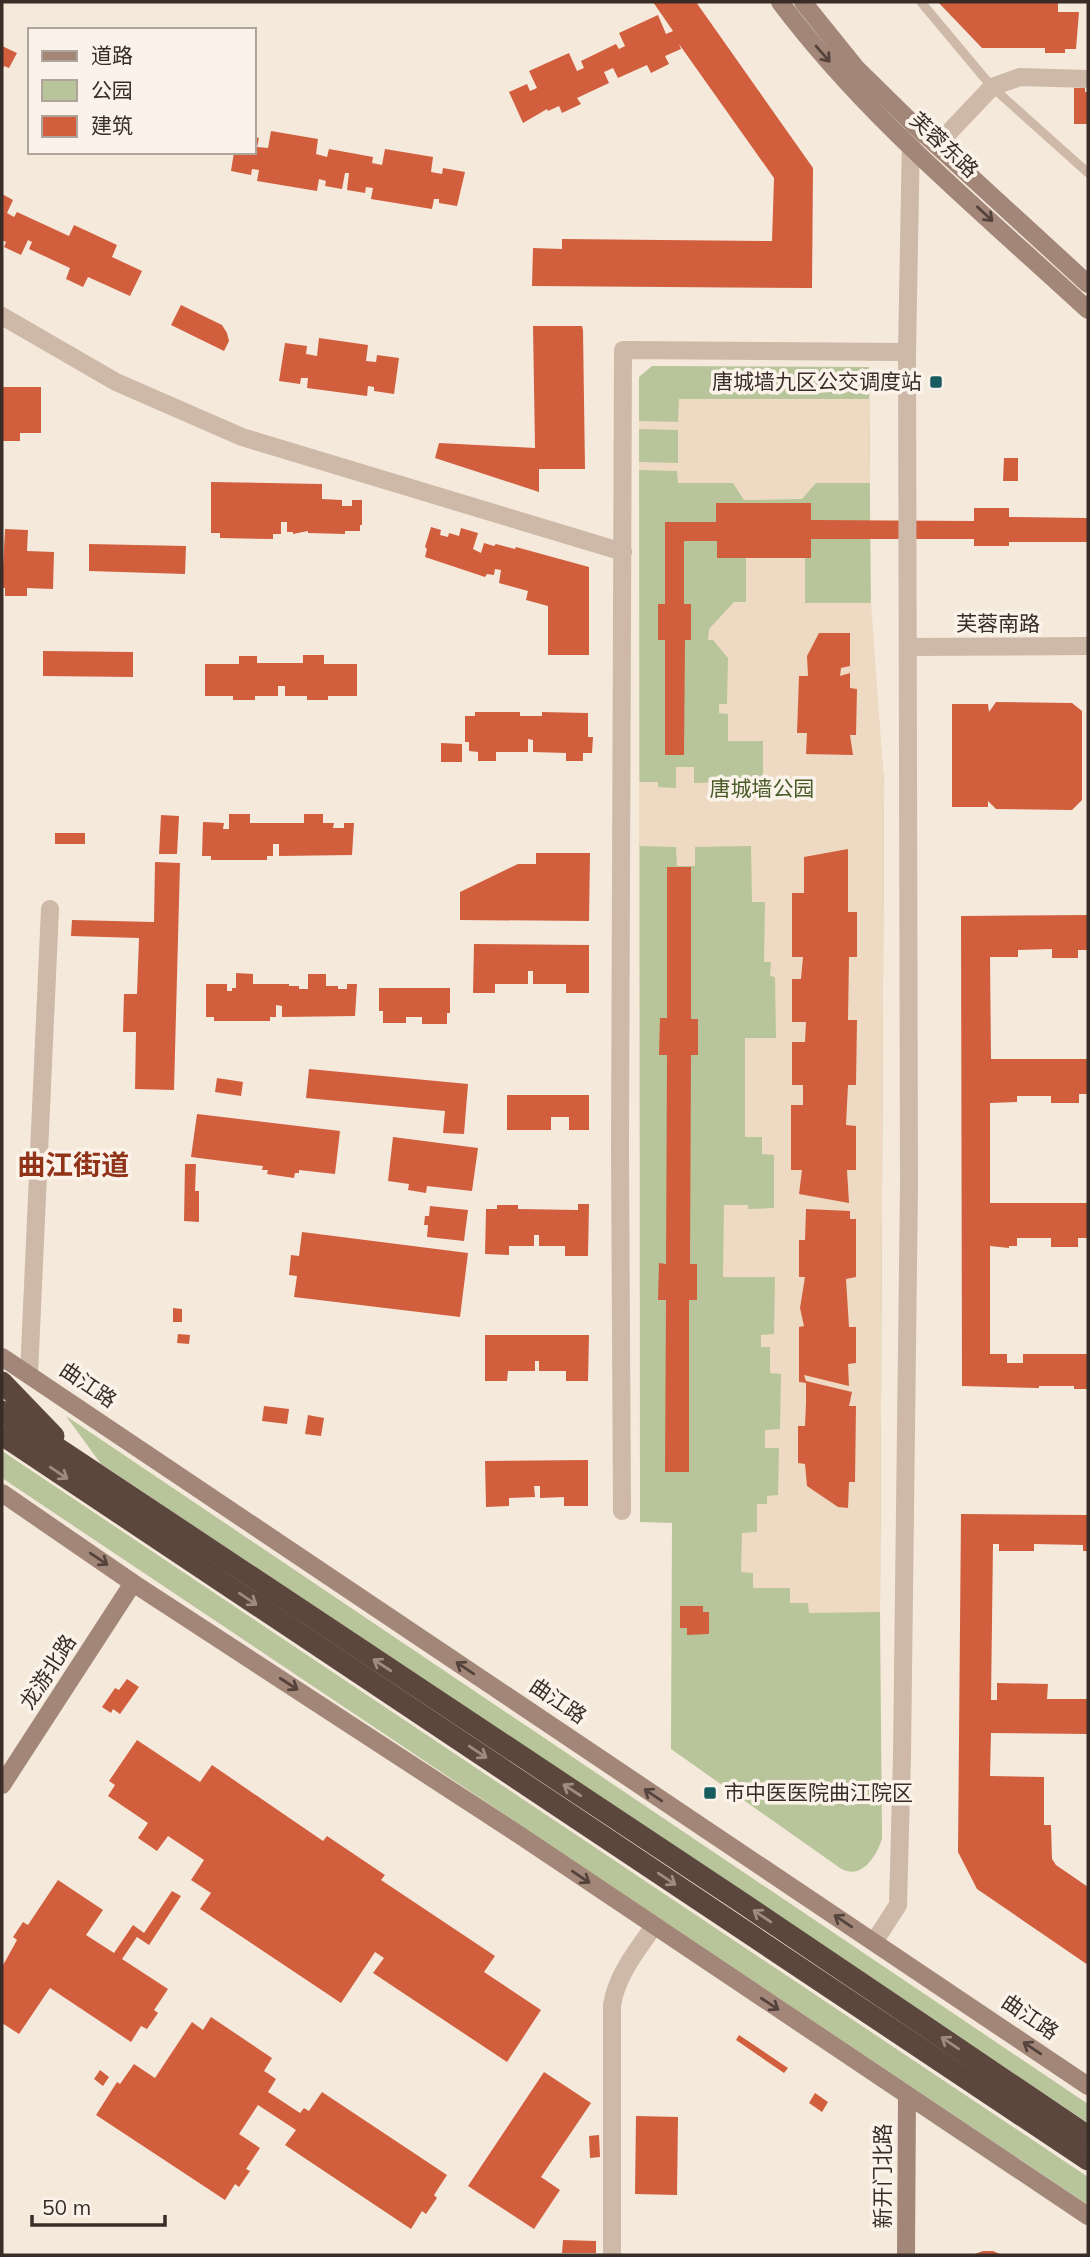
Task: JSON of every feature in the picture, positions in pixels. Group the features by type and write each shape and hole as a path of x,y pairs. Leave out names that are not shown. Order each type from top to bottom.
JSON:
{"highway":[{"path":"2,1382 88,1469"},
{"path":"2,1411 733,1896 1088,2136"},
{"path":"2,1435 1088,2160"}],"main road":[{"name":"芙蓉东路","path":"780,2 845,80 912,148 1088,310"},
{"name":"芙蓉东路","path":"803,2 856,68 1088,284"},
{"name":"曲江路","path":"2,1357 1088,2086"},
{"path":"2,1493 133,1583 524,1838 1088,2217"},
{"name":"龙游北路","path":"2,1785 133,1583"},
{"name":"新开门北路","path":"906,2255 907,2096"}],"street":[{"path":"937,145 992,87 1020,77 1088,79"},
{"path":"874,1942 898,1905 907,1469 907,352 912,148 909,120"},
{"path":"2,316 116,382 242,437 623,551"},
{"path":"622,1511 620,1122 623,350 907,352"},
{"name":"芙蓉南路","path":"909,647 1088,646"},
{"path":"29,1374 50,909"},
{"path":"612,2255 612,2005 622,1973 654,1926"}],"lane":[{"path":"921,2 992,87 1088,173"}],"green space":[{"name":"唐城墙公园","path":"652,366 869,367 871,622 884,783 880,1612 882,1839 872,1860 855,1871 840,1868 671,1749 672,1523 640,1522 639,377"},
{"path":"66,1416 1088,2104 1088,2123 101,1464"},
{"path":"2,1451 1088,2177 1088,2205 2,1478"}],"shaded area":[{"path":"679,399 869,399 870,483 816,483 802,499 744,500 733,483 678,483 677,471 639,470 639,462 678,463 678,430 639,429 639,421 678,422"},
{"path":"746,558 805,558 805,603 871,603 884,783 880,1612 809,1613 808,1603 790,1603 790,1588 753,1588 753,1573 741,1572 742,1533 757,1532 757,1504 767,1504 767,1496 778,1495 779,1448 765,1448 765,1430 780,1429 781,1374 770,1373 770,1347 761,1347 761,1335 774,1334 775,1277 723,1277 724,1205 748,1205 748,1209 774,1208 774,1155 762,1154 762,1137 745,1137 745,1038 776,1038 775,977 770,976 771,962 764,962 765,902 752,902 751,846 695,847 695,866 677,866 676,847 639,846 639,782 658,782 658,787 676,788 676,767 694,767 694,783 763,781 763,741 728,741 728,714 719,713 719,704 727,704 728,658 713,640 708,640 709,629 734,602 746,602"}],"building":[{"path":"653,2 696,2 813,168 812,288 532,286 533,248 562,249 562,239 772,241 774,178 679,44 681,49 665,56 669,64 651,73 647,65 618,78 613,68 604,72 609,83 577,98 581,104 562,113 559,106 548,111 547,109 523,123 509,92 527,84 530,91 537,88 529,71 569,53 577,71 584,68 581,61 616,44 619,49 625,46 619,33 658,15 666,34 673,31"},
{"path":"938,2 1058,2 1058,12 1079,12 1076,49 1065,49 1065,53 1045,53 1045,48 982,48"},
{"path":"2,46 17,53 9,68 4,66 2,71"},
{"path":"1074,88 1085,88 1085,92 1088,92 1088,124 1074,124"},
{"path":"271,131 318,139 316,154 327,157 329,149 373,157 372,163 382,165 385,149 433,157 431,172 442,174 443,168 465,172 457,206 439,203 439,199 434,199 432,209 371,199 373,188 366,187 365,193 347,190 349,173 345,173 342,189 325,186 326,181 319,179 317,191 257,181 259,170 252,169 251,175 231,171 234,154 256,154 256,137 259,138 257,147 268,148"},
{"path":"2,194 13,200 7,213 14,217 17,212 69,236 74,225 117,245 112,257 142,271 130,296 88,277 83,287 66,279 70,268 29,249 32,242 28,240 21,255 4,247 6,242 2,240"},
{"path":"181,305 222,325 229,341 224,351 171,325"},
{"path":"533,326 582,326 583,330 585,469 539,469 539,492 435,458 439,443 535,448"},
{"path":"319,338 368,345 366,361 376,362 377,355 399,358 394,394 374,391 374,387 368,386 367,396 307,388 308,378 301,378 300,384 279,381 285,343 307,346 306,354 317,356"},
{"path":"2,387 41,387 41,433 20,433 20,441 2,441"},
{"path":"1004,458 1018,458 1018,481 1003,481"},
{"path":"211,482 322,484 322,499 342,500 342,506 352,506 352,500 362,500 362,525 360,531 345,531 345,534 308,531 293,534 287,532 287,522 281,522 281,534 273,534 273,539 220,538 220,533 211,533"},
{"path":"716,503 811,503 811,520 974,521 974,508 1009,508 1009,517 1088,518 1088,542 1009,542 1009,546 974,546 974,539 811,539 811,558 717,558 717,541 684,541 684,604 691,604 691,640 685,640 684,755 665,755 665,640 658,640 658,604 665,604 665,522 716,522"},
{"path":"431,527 441,530 440,535 448,537 449,533 459,536 461,528 478,533 473,549 481,553 484,543 494,546 496,544 589,567 589,655 548,655 548,606 526,600 528,591 499,583 501,570 495,569 494,575 487,574 485,577 425,557"},
{"path":"5,529 28,530 27,551 54,552 53,589 27,588 27,596 5,596 5,588 2,588"},
{"path":"89,544 186,546 185,574 89,571"},
{"path":"819,633 850,633 850,666 841,668 840,676 850,673 850,688 857,689 856,735 850,735 853,755 806,754 807,733 797,733 799,676 808,676 807,656"},
{"path":"43,651 133,652 133,677 43,676"},
{"path":"303,655 324,655 324,664 357,664 357,696 328,696 328,700 307,700 307,696 285,696 285,686 278,686 278,696 255,696 255,700 233,700 233,696 205,696 205,664 239,664 239,656 257,656 257,663 303,663"},
{"path":"996,702 1072,703 1082,711 1082,800 1072,810 996,809 988,801 988,807 952,807 952,704 988,704 989,712"},
{"path":"475,712 520,712 520,716 542,716 542,712 588,713 588,737 593,737 592,753 583,753 583,761 566,761 566,753 533,752 533,740 528,739 528,752 496,752 496,761 478,761 478,752 469,751 469,742 465,742 465,716 475,716"},
{"path":"441,743 462,744 462,762 441,762"},
{"path":"229,814 250,814 250,823 304,823 304,814 323,814 323,823 334,823 333,828 344,828 344,823 354,823 352,855 279,856 279,844 273,844 273,856 267,856 267,860 211,860 211,856 202,856 203,822 224,823 223,829 229,829"},
{"path":"161,815 179,816 177,854 159,854"},
{"path":"55,833 85,833 85,844 55,844"},
{"path":"848,849 848,912 857,912 857,957 849,957 848,1020 857,1020 856,1085 848,1085 846,1125 856,1126 856,1170 847,1170 849,1203 799,1194 802,1170 791,1170 791,1105 803,1105 803,1085 792,1085 792,1042 805,1042 806,1022 792,1022 792,979 801,979 803,957 792,957 792,893 804,893 804,857"},
{"path":"536,853 590,853 589,921 460,920 460,892 518,864 536,864"},
{"path":"155,862 180,863 174,1090 135,1089 136,1032 123,1032 124,994 137,994 139,938 71,936 72,920 154,922"},
{"path":"667,867 691,867 691,1019 698,1019 698,1055 691,1055 690,1264 697,1264 697,1300 689,1300 689,1472 665,1472 666,1300 658,1300 659,1263 666,1264 667,1055 659,1055 660,1018 667,1018"},
{"path":"1088,915 1088,950 1078,950 1078,958 1052,958 1052,949 1018,950 1018,957 990,957 991,1059 1088,1059 1088,1094 1079,1094 1079,1103 1051,1103 1051,1096 1017,1096 1017,1102 990,1103 990,1203 1088,1203 1088,1238 1078,1238 1078,1247 1051,1247 1051,1238 1017,1238 1017,1246 1009,1248 990,1246 990,1354 1007,1354 1007,1363 1023,1363 1023,1354 1088,1354 1088,1389 1074,1389 1074,1386 962,1386 961,916"},
{"path":"474,944 589,945 589,993 566,993 566,984 533,984 533,971 528,971 528,984 495,984 495,993 473,993"},
{"path":"236,973 253,974 253,984 289,984 299,986 299,989 308,989 308,974 326,974 326,986 338,986 338,989 347,989 347,984 357,984 355,1016 282,1017 282,1006 276,1005 276,1017 270,1017 270,1021 214,1021 214,1017 206,1017 206,984 227,984 227,991 232,991 232,988 236,988"},
{"path":"379,988 450,988 447,1024 422,1024 422,1017 406,1017 406,1023 383,1023 383,1011 379,1011"},
{"path":"309,1069 468,1084 464,1134 443,1133 445,1111 306,1098"},
{"path":"217,1078 243,1082 241,1096 215,1092"},
{"path":"507,1095 589,1095 589,1130 569,1130 569,1117 551,1117 551,1130 507,1130"},
{"path":"197,1114 340,1131 335,1174 299,1170 294,1178 267,1174 268,1170 262,1170 263,1166 191,1157"},
{"path":"393,1137 478,1148 472,1191 427,1186 426,1193 408,1190 409,1184 388,1181"},
{"path":"185,1164 196,1164 195,1191 199,1191 199,1222 184,1221"},
{"path":"578,1204 589,1204 588,1256 565,1256 565,1246 539,1246 539,1235 534,1235 534,1246 509,1246 509,1255 485,1254 486,1209 497,1209 497,1205 518,1205 518,1209 578,1210"},
{"path":"430,1206 468,1210 464,1241 427,1237 428,1225 424,1225"},
{"path":"806,1209 850,1211 850,1219 856,1219 856,1277 846,1279 849,1327 856,1327 856,1363 848,1364 849,1386 804,1375 806,1381 852,1392 849,1406 856,1406 855,1482 849,1482 848,1508 838,1507 807,1486 805,1464 798,1463 798,1426 805,1426 806,1403 806,1383 799,1382 799,1327 804,1326 800,1308 805,1277 799,1277 799,1240 805,1240"},
{"path":"302,1232 468,1253 460,1317 294,1297 297,1276 289,1275 291,1255 299,1256"},
{"path":"173,1308 182,1309 182,1322 173,1322"},
{"path":"178,1334 190,1335 189,1344 177,1343"},
{"path":"485,1335 589,1335 588,1381 566,1381 566,1371 539,1371 539,1361 535,1361 535,1371 508,1371 507,1381 485,1381"},
{"path":"264,1406 289,1409 287,1424 262,1421"},
{"path":"308,1415 324,1418 321,1436 305,1434"},
{"path":"588,1460 588,1506 564,1506 564,1497 540,1498 540,1486 534,1486 535,1497 509,1498 509,1506 486,1507 485,1461"},
{"path":"961,1514 1088,1515 1088,1551 1083,1551 1083,1545 1034,1544 1034,1551 999,1551 999,1544 993,1544 991,1700 997,1700 997,1683 1048,1684 1047,1699 1088,1699 1088,1734 991,1733 990,1776 1044,1777 1044,1825 1051,1825 1052,1859 1056,1865 1088,1887 1088,1965 977,1889 958,1852"},
{"path":"680,1606 703,1606 703,1612 709,1612 709,1634 687,1635 687,1628 680,1628"},
{"path":"127,1679 139,1687 120,1714 113,1709 111,1713 102,1707 115,1688 119,1690"},
{"path":"137,1740 200,1782 212,1765 323,1841 327,1836 385,1875 381,1880 495,1956 484,1972 541,2010 507,2062 373,1973 384,1958 375,1952 341,2003 200,1909 211,1893 191,1880 204,1860 168,1836 157,1851 138,1838 148,1823 108,1796 115,1785 109,1781"},
{"path":"58,1880 103,1910 86,1935 114,1953 133,1925 144,1933 172,1891 181,1896 149,1945 137,1937 122,1959 168,1989 154,2010 158,2013 147,2029 141,2026 131,2042 50,1988 19,2034 2,2023 2,1967 17,1940 13,1937 23,1922 28,1925"},
{"path":"211,2017 272,2058 264,2071 276,2079 268,2092 300,2113 304,2108 309,2111 322,2092 447,2175 426,2214 422,2211 411,2229 285,2145 296,2130 258,2105 239,2134 260,2148 246,2169 250,2171 239,2187 235,2184 225,2200 96,2115 117,2082 120,2084 134,2064 155,2078 192,2022 203,2030"},
{"path":"739,2035 788,2068 784,2073 736,2040"},
{"path":"100,2070 109,2077 103,2086 94,2079"},
{"path":"544,2072 591,2103 541,2177 560,2190 534,2229 468,2186"},
{"path":"815,2093 828,2102 822,2112 809,2103"},
{"path":"636,2116 678,2117 677,2195 635,2194"},
{"path":"599,2135 600,2157 590,2158 589,2136"},
{"path":"563,2240 596,2241 596,2253 562,2253"},
{"path":"993,2251 1002,2255 972,2255"}],"place":[{"name":"唐城墙九区公交调度站","path":"936,382"},
{"name":"市中医医院曲江院区","path":"710,1793"}],"district":[{"name":"曲江街道","path":"73,1165"}]}
